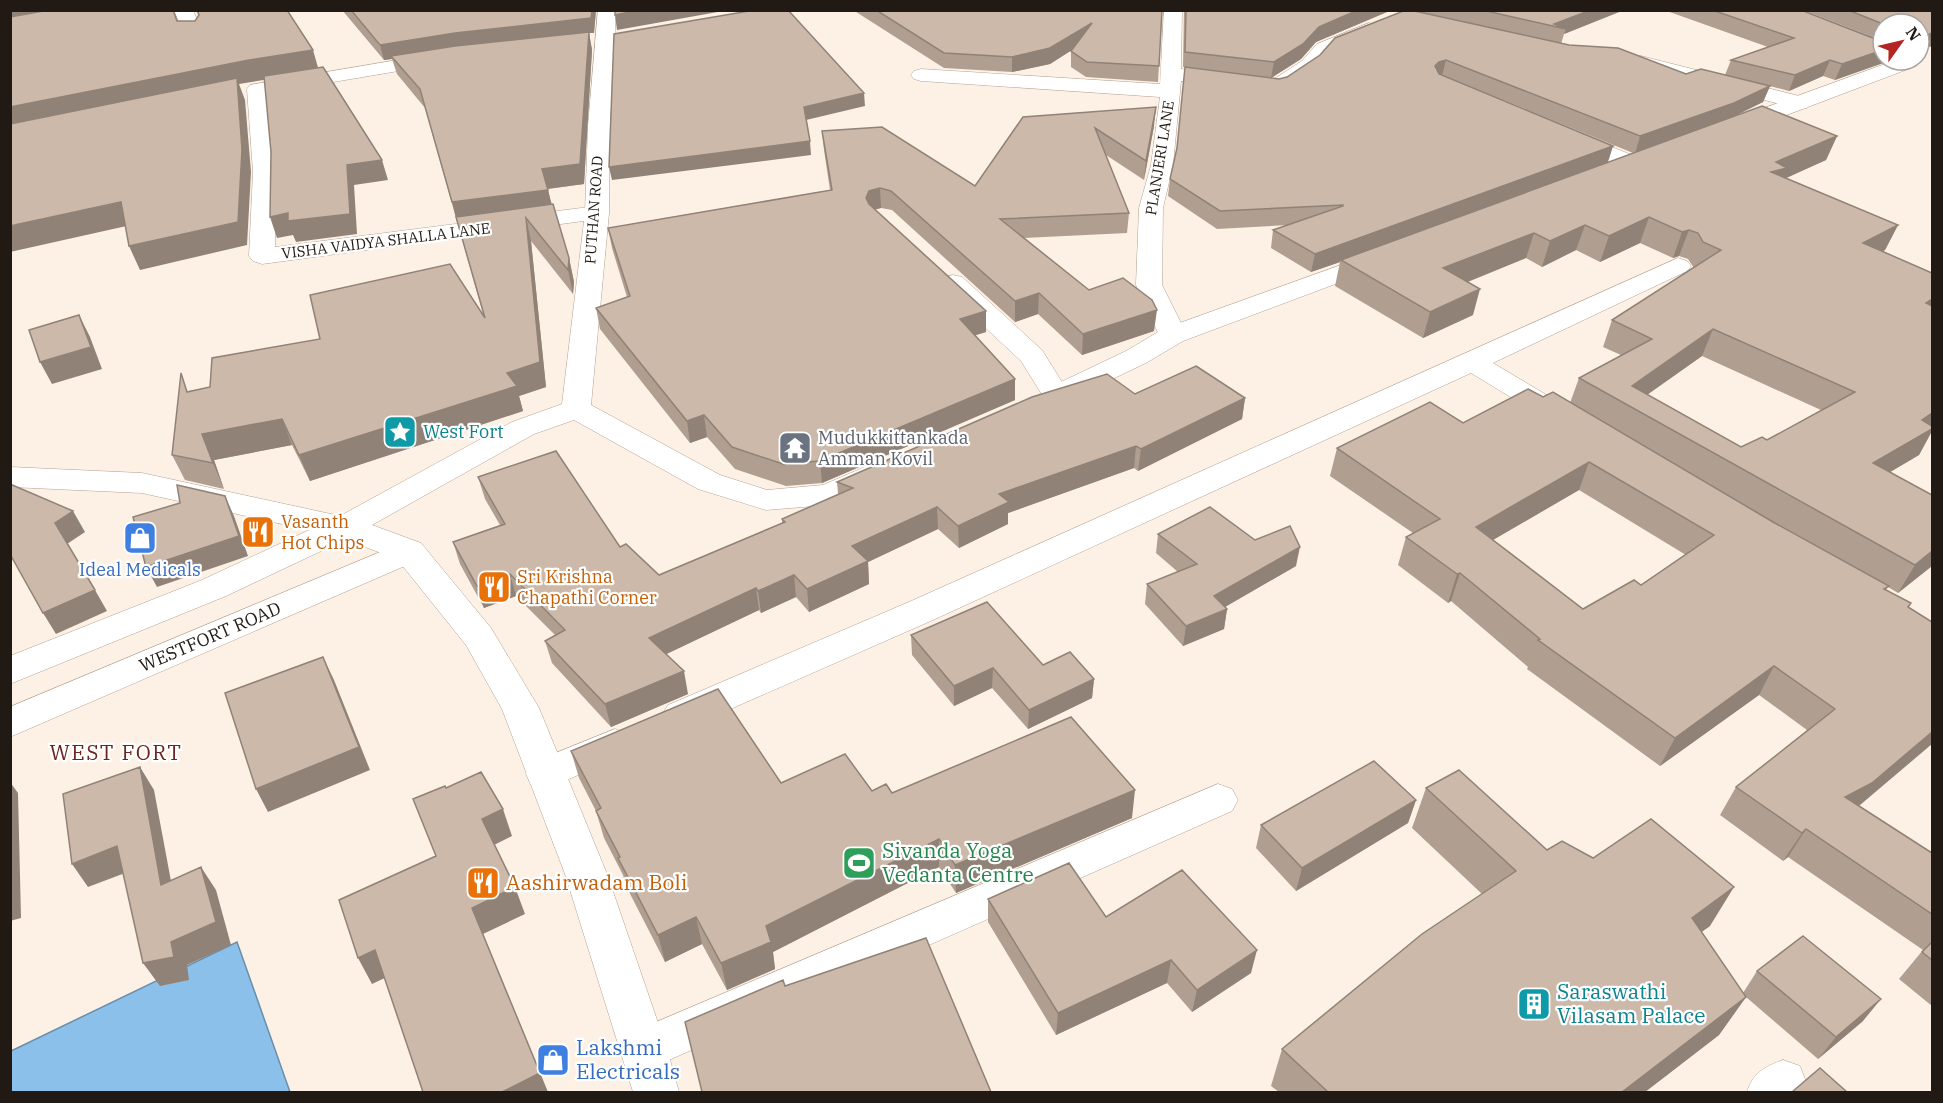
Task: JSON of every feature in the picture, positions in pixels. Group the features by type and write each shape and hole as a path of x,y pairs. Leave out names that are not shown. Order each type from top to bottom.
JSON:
{"street":[{"path":"183,10 194,36"},
{"name":"PUTHAN ROAD","path":"576,410 597,213 599,126 607,10"},
{"name":"PLANJERI LANE","path":"1173,10 1170,82 1162,165 1151,208 1149,285 1173,335"},
{"path":"921,75 1276,87 1310,65 1324,48 1384,22"},
{"path":"234,93 459,56"},
{"path":"1628,59 1799,103"},
{"path":"1711,136 1889,72"},
{"name":"VISHA VAIDYA SHALLA LANE","path":"257,88 264,138 265,224 262,256 597,213"},
{"path":"1549,128 1645,160 1600,177"},
{"path":"932,263 1032,356 1045,400 1136,357 1173,335 1398,252"},
{"path":"545,774 932,606 1472,362 1678,266"},
{"path":"1472,362 1582,428"},
{"path":"10,671 214,588 344,527 523,428 576,410 709,482 766,500 828,495 904,462"},
{"path":"10,477 142,483 344,527 409,551 478,637 520,708 586,874 657,1092"},
{"name":"WESTFORT ROAD","path":"10,723 409,551"},
{"path":"644,1048 1218,800"}],"water":[{"path":"237,942 290,1092 11,1092 11,1051"}],"building":[{"path":"49,10 173,10 177,21 195,21 199,15 197,10 287,10 313,50 249,60 10,107 10,17"},
{"path":"351,10 592,10 591,18 455,33 380,45"},
{"path":"615,10 639,10 615,15"},
{"path":"755,10 788,10 864,93 804,107 810,141 609,167 614,34"},
{"path":"876,10 1162,10 1159,66 1087,62 1071,51 1092,23 1050,48 1012,57 944,53"},
{"path":"1186,10 1358,10 1319,27 1303,44 1274,62 1185,52"},
{"path":"1406,10 1569,45 1618,48 1686,74 1701,69 1770,86 1734,103 1640,136 1446,60 1439,62 1435,66 1439,74 1613,146 1315,254 1273,230 1343,205 1220,211 1170,179 1177,148 1185,67 1279,79 1287,77 1320,55 1335,38"},
{"path":"1482,10 1591,10 1554,24 1566,29"},
{"path":"1712,10 1801,10 1871,37 1871,54 1842,64 1830,60 1795,75 1731,60 1794,38"},
{"path":"1848,10 1932,10 1932,33 1931,12 1871,12 1871,19"},
{"path":"589,32 580,164 542,169 548,190 452,202 420,89 391,56 455,46"},
{"path":"323,67 382,160 347,165 350,214 288,221 288,213 270,217 271,152 264,76"},
{"path":"237,78 242,150 238,222 129,246 121,202 10,226 10,124"},
{"path":"1762,106 1837,136 1776,162 1787,168 1771,172 1898,225 1863,243 1932,273 1932,299 1926,303 1932,306 1932,413 1922,420 1932,426 1932,429 1873,463 1932,495 1932,551 1915,565 1579,378 1652,339 1612,320 1721,250 1703,242 1698,233 1689,230 1682,232 1649,217 1609,236 1585,225 1550,241 1534,233 1443,268 1480,289 1430,312 1341,260","holes":["1713,329 1855,392 1767,440 1762,437 1741,447 1632,386"]},
{"path":"1156,107 1146,161 1095,128 1129,213 1000,219 1089,290 1123,278 1152,300 1157,310 1083,334 1039,293 1015,301 891,191 880,188 869,191 866,198 869,204 986,311 960,319 1015,379 820,461 783,464 732,447 704,415 687,421 596,308 630,296 608,228 832,190 822,131 882,127 975,186 1023,117"},
{"path":"553,204 569,258 568,270 526,218 540,362 507,373 517,386 299,455 282,419 202,434 213,463 172,455 181,373 187,392 210,387 212,358 320,339 310,295 450,264 485,318 456,217"},
{"path":"79,315 91,347 40,362 29,330"},
{"path":"1196,366 1245,398 1141,449 1136,446 999,494 1009,502 958,526 937,507 852,546 868,561 807,589 794,575 758,591 756,588 649,638 684,671 605,704 545,641 565,630 510,574 477,586 453,542 505,524 478,477 556,451 620,547 626,544 659,575 785,522 782,519 853,488 837,482 1032,397 1107,374 1135,394"},
{"path":"1528,389 1543,397 1553,392 1773,522 1889,586 1884,589 1911,603 1908,607 1932,622 1932,732 1872,783 1845,797 1932,853 1932,914 1806,829 1802,833 1736,787 1835,709 1774,666 1675,738 1538,640 1540,639 1460,573 1457,574 1406,537 1440,519 1337,448 1430,402 1463,423","holes":["1589,462 1714,535 1641,585 1634,580 1583,609 1476,527"]},
{"path":"10,484 73,511 55,523 95,590 43,613 10,554"},
{"path":"177,485 225,496 239,536 146,567 133,517 180,503"},
{"path":"1210,507 1255,540 1290,526 1300,547 1214,596 1227,609 1186,626 1147,584 1197,564 1158,534"},
{"path":"987,602 1043,665 1070,652 1094,679 1029,710 993,668 954,686 911,635"},
{"path":"323,657 359,747 256,789 225,693"},
{"path":"718,689 781,783 845,754 872,791 886,784 892,793 1071,717 1135,790 955,865 939,839 766,926 771,942 721,963 696,917 658,935 618,858 620,857 596,811 601,808 571,751"},
{"path":"1374,761 1416,800 1302,868 1261,825"},
{"path":"140,767 161,885 201,867 216,922 171,942 174,957 143,963 117,846 72,864 63,794"},
{"name":"Saraswathi Vilasam Palace","path":"1459,770 1547,850 1562,841 1593,858 1651,819 1734,887 1692,918 1746,997 1622,1092 1328,1092 1282,1049 1422,934 1516,871 1426,788"},
{"path":"481,772 503,809 482,819 515,887 472,908 540,1073 502,1092 423,1092 375,950 358,958 339,900 436,856 413,799 445,786 446,788"},
{"path":"1069,863 1106,917 1182,870 1257,950 1197,990 1171,960 1058,1013 988,899"},
{"path":"1803,936 1881,999 1836,1037 1757,971"},
{"path":"926,938 991,1092 702,1092 685,1022 783,980 785,986"},
{"path":"1932,942 1932,960 1922,952"},
{"path":"1820,1068 1847,1092 1792,1092"}],"place":[{"name":"West Fort","path":"400,432"},
{"name":"Mudukkittankada Amman Kovil","path":"795,448"},
{"name":"Vasanth Hot Chips","path":"258,532"},
{"name":"Ideal Medicals","path":"140,538"},
{"name":"Sri Krishna Chapathi Corner","path":"494,587"},
{"name":"Sivanda Yoga Vedanta Centre","path":"859,863"},
{"name":"Aashirwadam Boli","path":"483,883"},
{"name":"Saraswathi Vilasam Palace","path":"1534,1004"},
{"name":"Lakshmi Electricals","path":"553,1060"}],"district":[{"name":"WEST FORT","path":"116,753"}]}
